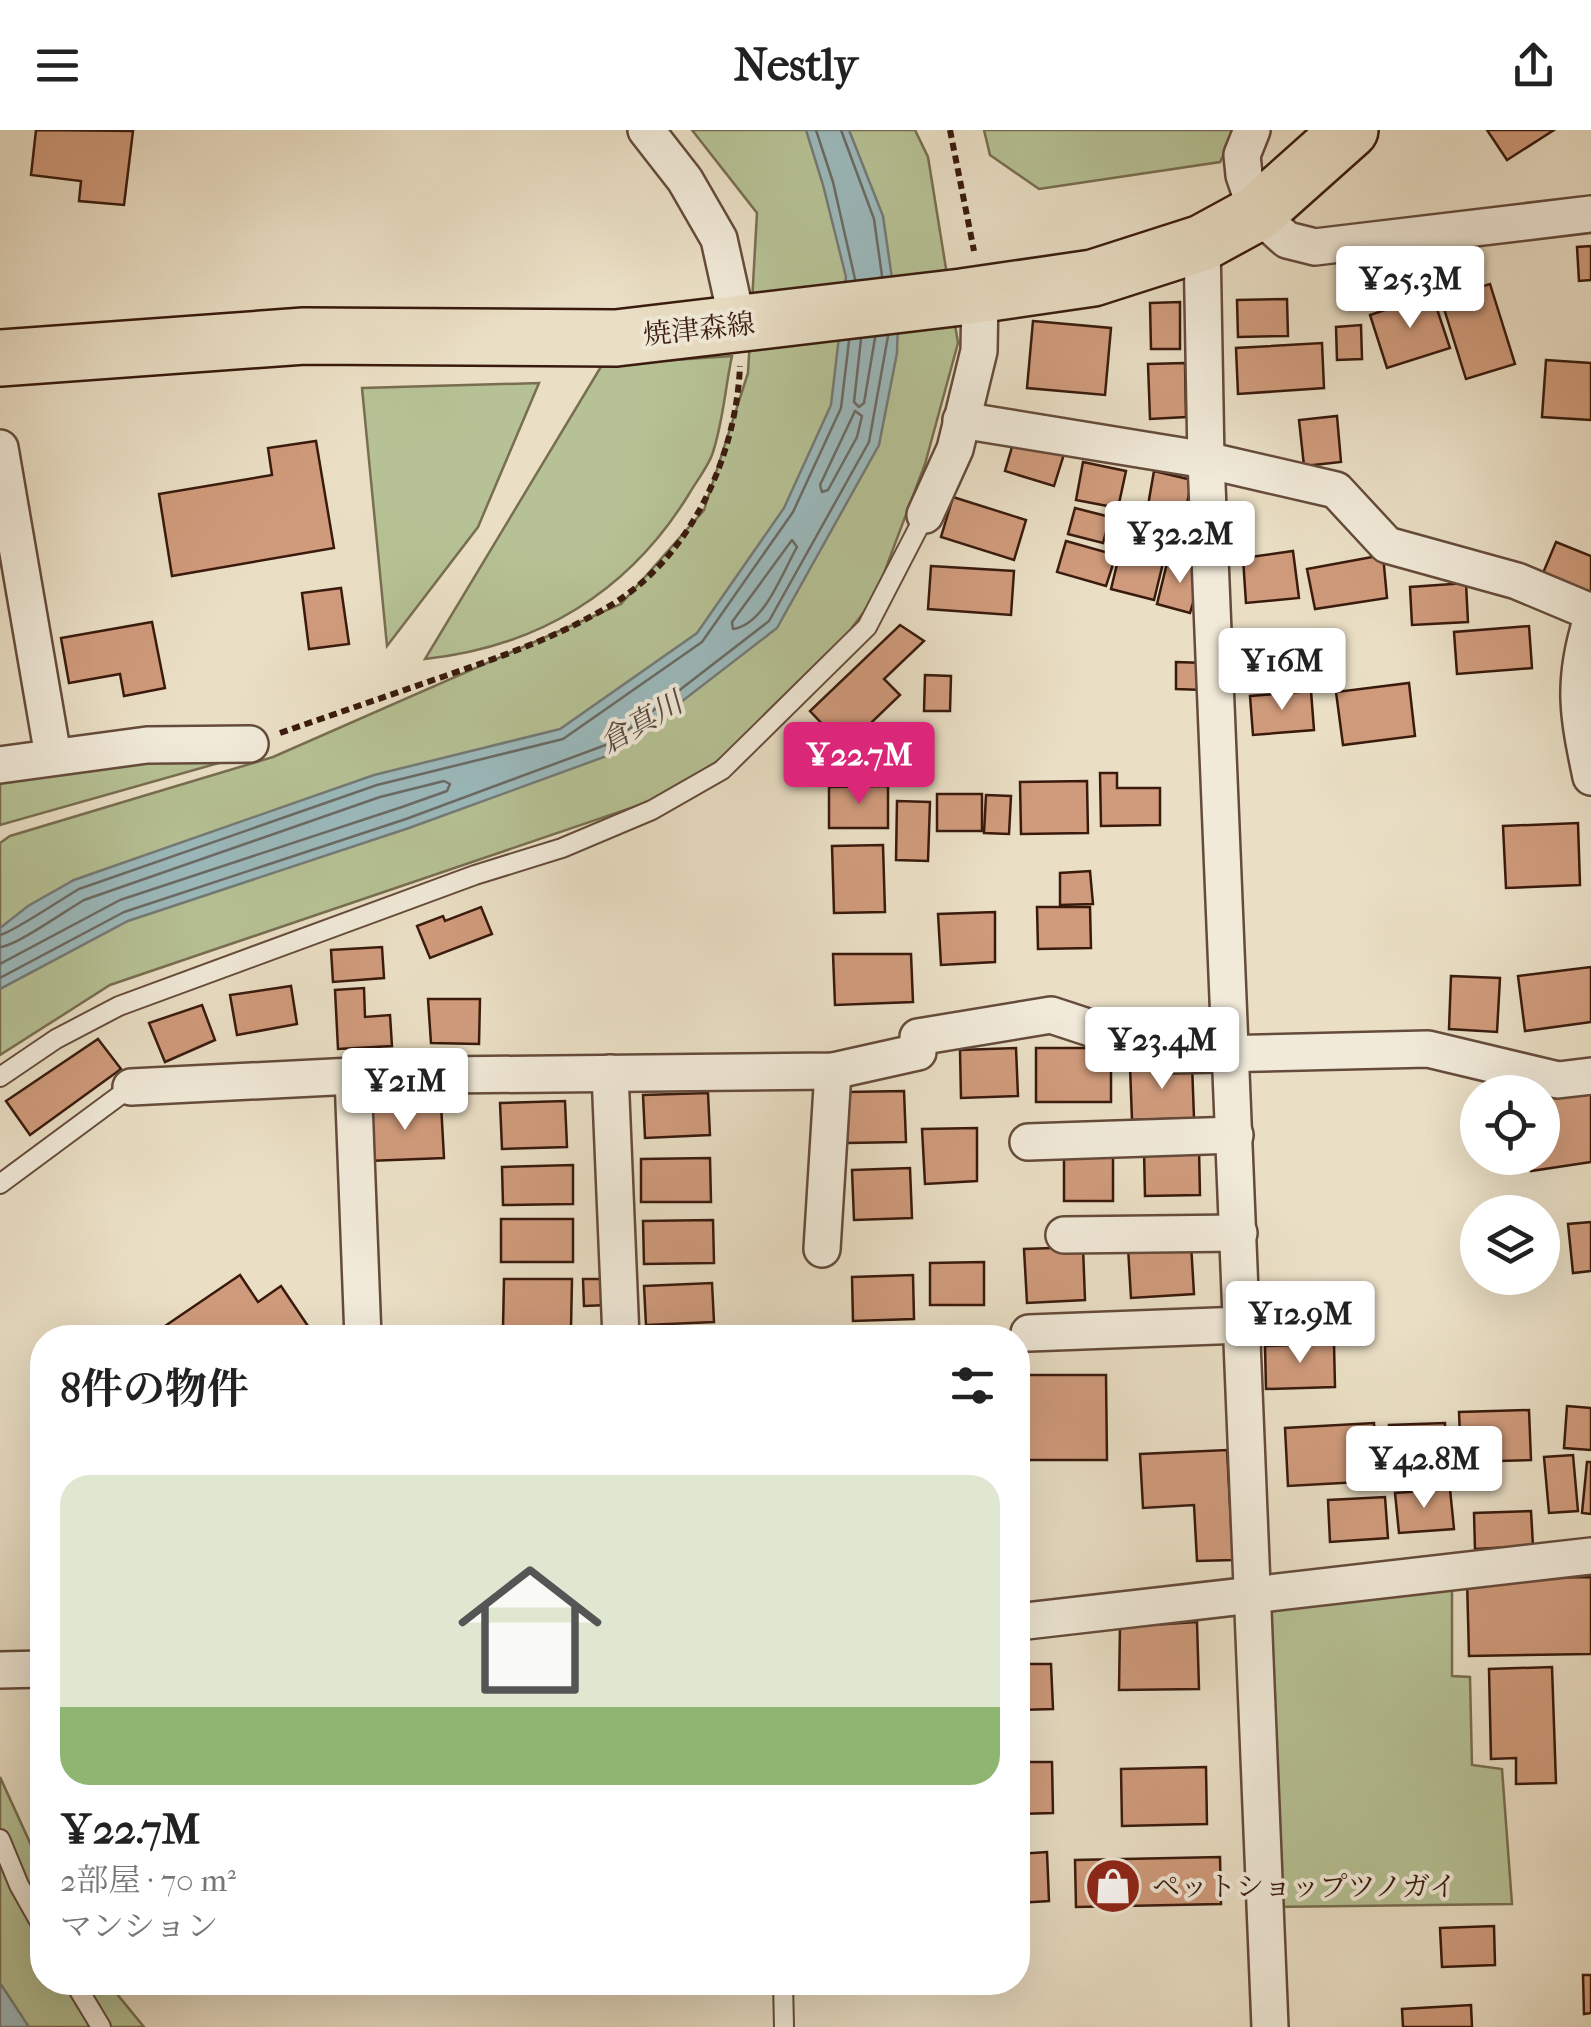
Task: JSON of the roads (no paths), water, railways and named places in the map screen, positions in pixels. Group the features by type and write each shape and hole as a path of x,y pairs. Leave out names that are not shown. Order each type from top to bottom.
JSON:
{"main road":[{"name":"焼津森線","path":"0,358 304,336 616,338 1093,278 1202,243 1258,213 1350,130"}],"street":[{"path":"646,130 685,180 720,239 761,322"},
{"path":"1252,130 1242,155 1244,175 1258,213 1286,240 1315,247 1591,214"},
{"path":"1202,243 1206,460 1270,2027"},
{"path":"925,516 955,449 978,350 971,296"},
{"path":"961,420 1206,460 1336,490 1386,545 1516,581 1591,612"},
{"path":"0,448 53,756"},
{"path":"1591,621 1579,662 1578,712 1591,777"},
{"path":"0,765 147,745 250,744"},
{"path":"130,1087 353,1076 833,1071 918,1052 918,1037 1052,1015 1173,1056 1428,1049 1558,1080 1591,1076"},
{"path":"822,1249 833,1071"},
{"path":"610,1073 620,1325"},
{"path":"353,1076 363,1325"},
{"path":"1028,1142 1235,1136"},
{"path":"1064,1235 1239,1233"},
{"path":"1030,1333 1243,1326"},
{"path":"1030,1620 1591,1556"},
{"path":"0,1670 30,1669"}],"lane":[{"path":"0,1076 56,1039 119,1006 476,875 562,848 652,810 722,770 867,627 925,516"},
{"path":"0,1184 130,1087"},
{"path":"0,1838 30,1904"},
{"path":"82,1995 100,2027"},
{"path":"783,1995 784,2027"}],"water":[{"name":"倉真川","path":"806,130 849,130 883,216 898,320 897,353 879,445 777,628 615,753 409,828 128,921 0,989 0,928 28,906 74,880 374,775 560,729 697,633 784,508 831,405 846,277"},
{"path":"0,1983 29,2027 0,2027"}],"place":[{"name":"ペットショップツノガイ","path":"1113,1886"}]}
